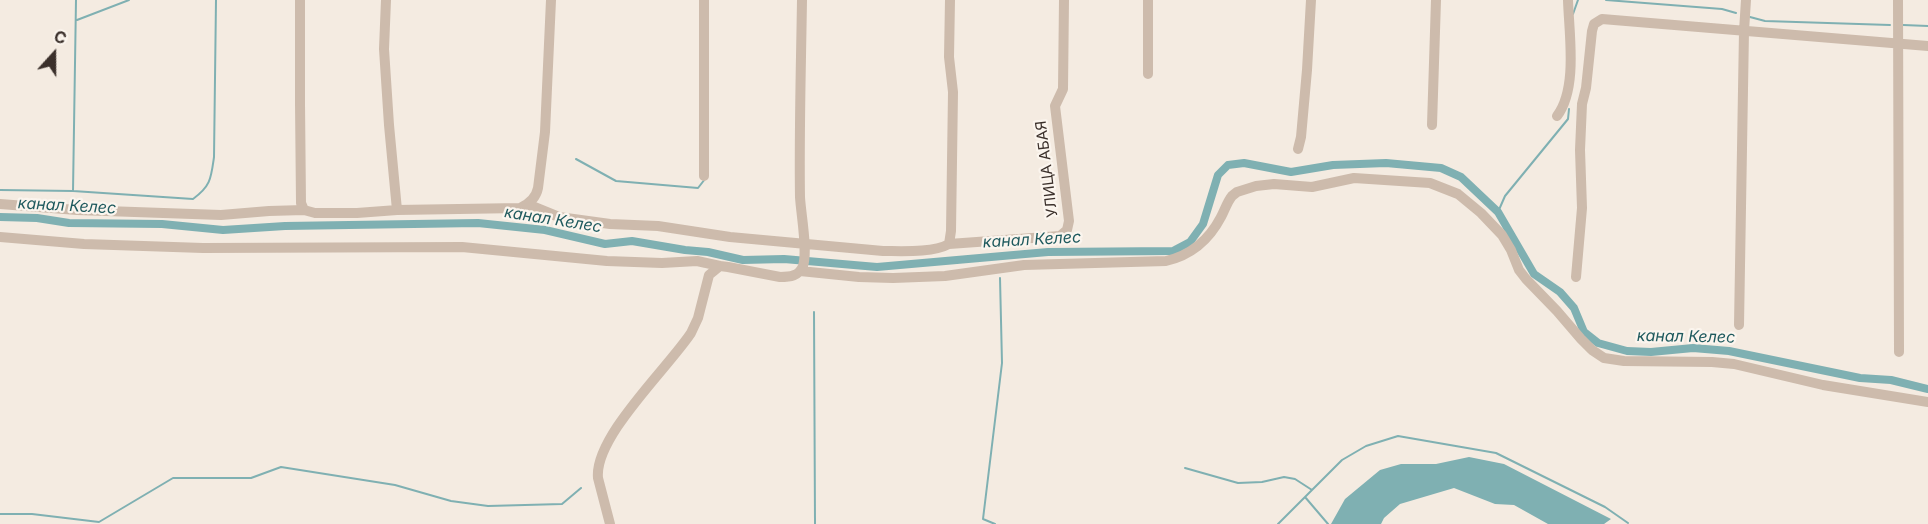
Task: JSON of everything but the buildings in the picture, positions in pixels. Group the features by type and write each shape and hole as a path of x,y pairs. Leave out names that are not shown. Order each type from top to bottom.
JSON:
{"street":[{"path":"300,0 301,203 304,210"},
{"path":"386,0 384,49 397,210"},
{"path":"0,204 199,215 304,210 315,213 357,213 518,208 527,204 537,191 545,132 551,0"},
{"path":"704,0 704,176"},
{"path":"0,237 84,244 212,248 462,248 607,261 662,263 697,261 780,277 794,276 802,268 804,247 800,179 802,0"},
{"path":"527,204 559,217 610,224 658,226 804,247 883,251 943,247 949,244 951,231 954,112 949,57 950,0"},
{"name":"УЛИЦА АБАЯ","path":"949,244 1060,236 1068,228 1055,106 1064,89 1064,0"},
{"path":"1148,0 1148,75"},
{"path":"1298,148 1307,70 1311,0"},
{"path":"1432,125 1436,0"},
{"path":"1557,116 1566,102 1569,84 1568,0"},
{"path":"1738,326 1746,0"},
{"path":"1898,0 1899,352"},
{"path":"1576,277 1582,208 1580,150 1582,104 1586,88 1590,39 1594,24 1598,20 1928,46"},
{"path":"1566,102 1582,104"},
{"path":"802,268 859,277 893,278 945,276 1024,265 1166,261 1183,256 1204,242 1211,235 1232,196 1256,186 1274,184 1312,187 1354,178 1430,183 1458,194 1481,213 1502,235 1511,249 1519,270 1526,279 1581,339 1604,358 1624,362 1734,364 1822,385 1928,402"},
{"path":"610,524 598,478 600,458 629,411 691,333 698,318 709,275 720,266"}],"water":[{"path":"1469,457 1504,464 1611,519 1604,524 1548,524 1514,505 1495,504 1454,488 1400,504 1384,518 1381,524 1331,524 1345,499 1380,470 1401,464 1436,464"}],"waterway":[{"path":"73,191 76,0"},
{"path":"77,20 129,0"},
{"path":"0,190 73,191 193,199 199,194 209,181 214,157 216,0"},
{"path":"1573,14 1578,0"},
{"path":"1606,0 1722,9 1736,13"},
{"path":"1750,17 1765,21 1890,25"},
{"path":"1903,25 1928,26"},
{"path":"1498,212 1505,196 1568,119 1569,109"},
{"path":"576,159 616,181 698,188 705,179"},
{"name":"канал Келес","path":"0,217 37,218 69,223 162,224 223,230 285,226 478,223 545,230 605,244 632,241 708,252 743,260 784,259 877,267 1048,252 1173,251 1190,242 1203,224 1218,175 1228,165 1244,163 1291,172 1333,165 1386,163 1441,168 1461,177 1498,212 1534,274 1560,292 1574,308 1584,332 1598,343 1627,351 1651,352 1693,348 1729,351 1860,378 1891,380 1928,389"},
{"path":"995,524 983,519 1002,363 1000,278"},
{"path":"814,312 815,524"},
{"path":"1278,524 1342,460 1366,446 1398,436 1496,453 1605,507 1628,523"},
{"path":"0,514 32,514 99,522 173,478 251,478 281,467 395,485 451,501 488,506 562,504 581,488"},
{"path":"1185,468 1238,483 1262,482 1284,477 1295,479 1312,490"},
{"path":"1305,497 1328,524"}]}
